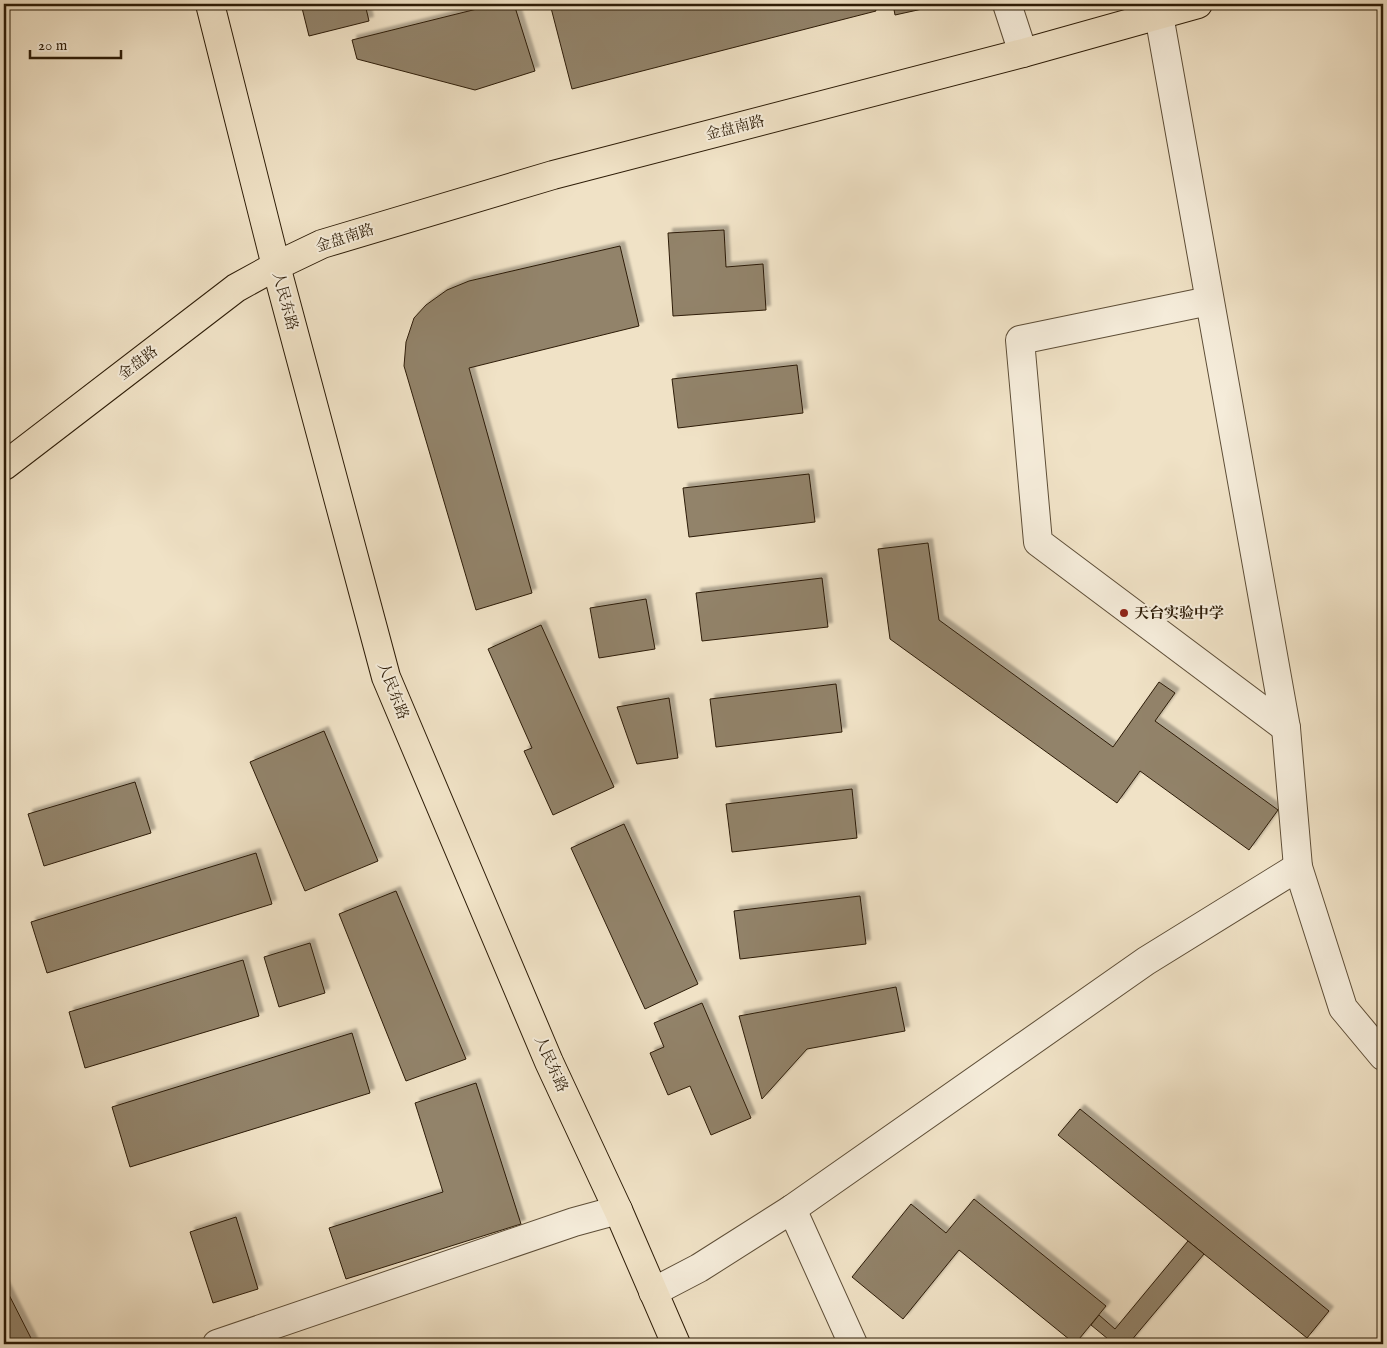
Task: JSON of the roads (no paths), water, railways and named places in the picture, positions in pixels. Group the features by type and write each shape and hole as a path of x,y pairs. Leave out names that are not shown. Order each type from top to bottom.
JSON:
{"main road":[{"name":"人民东路","path":"210,4 276,266 386,677 549,1062 618,1210 676,1344"},
{"name":"金盘南路","path":"276,266 322,244 552,175 1022,54 1198,4"},
{"name":"金盘路","path":"4,466 236,288 276,266"}],"street":[{"path":"1007,4 1022,54"},
{"path":"1159,15 1286,728 1298,867 1343,1008 1383,1056"},
{"path":"1209,301 1020,340 1038,542 1286,728"},
{"path":"653,1292 699,1268 792,1209 1146,962 1298,867"},
{"path":"792,1209 854,1344"},
{"path":"216,1344 564,1226 618,1210"}],"place":[{"name":"天台实验中学","path":"1124,613"}]}
